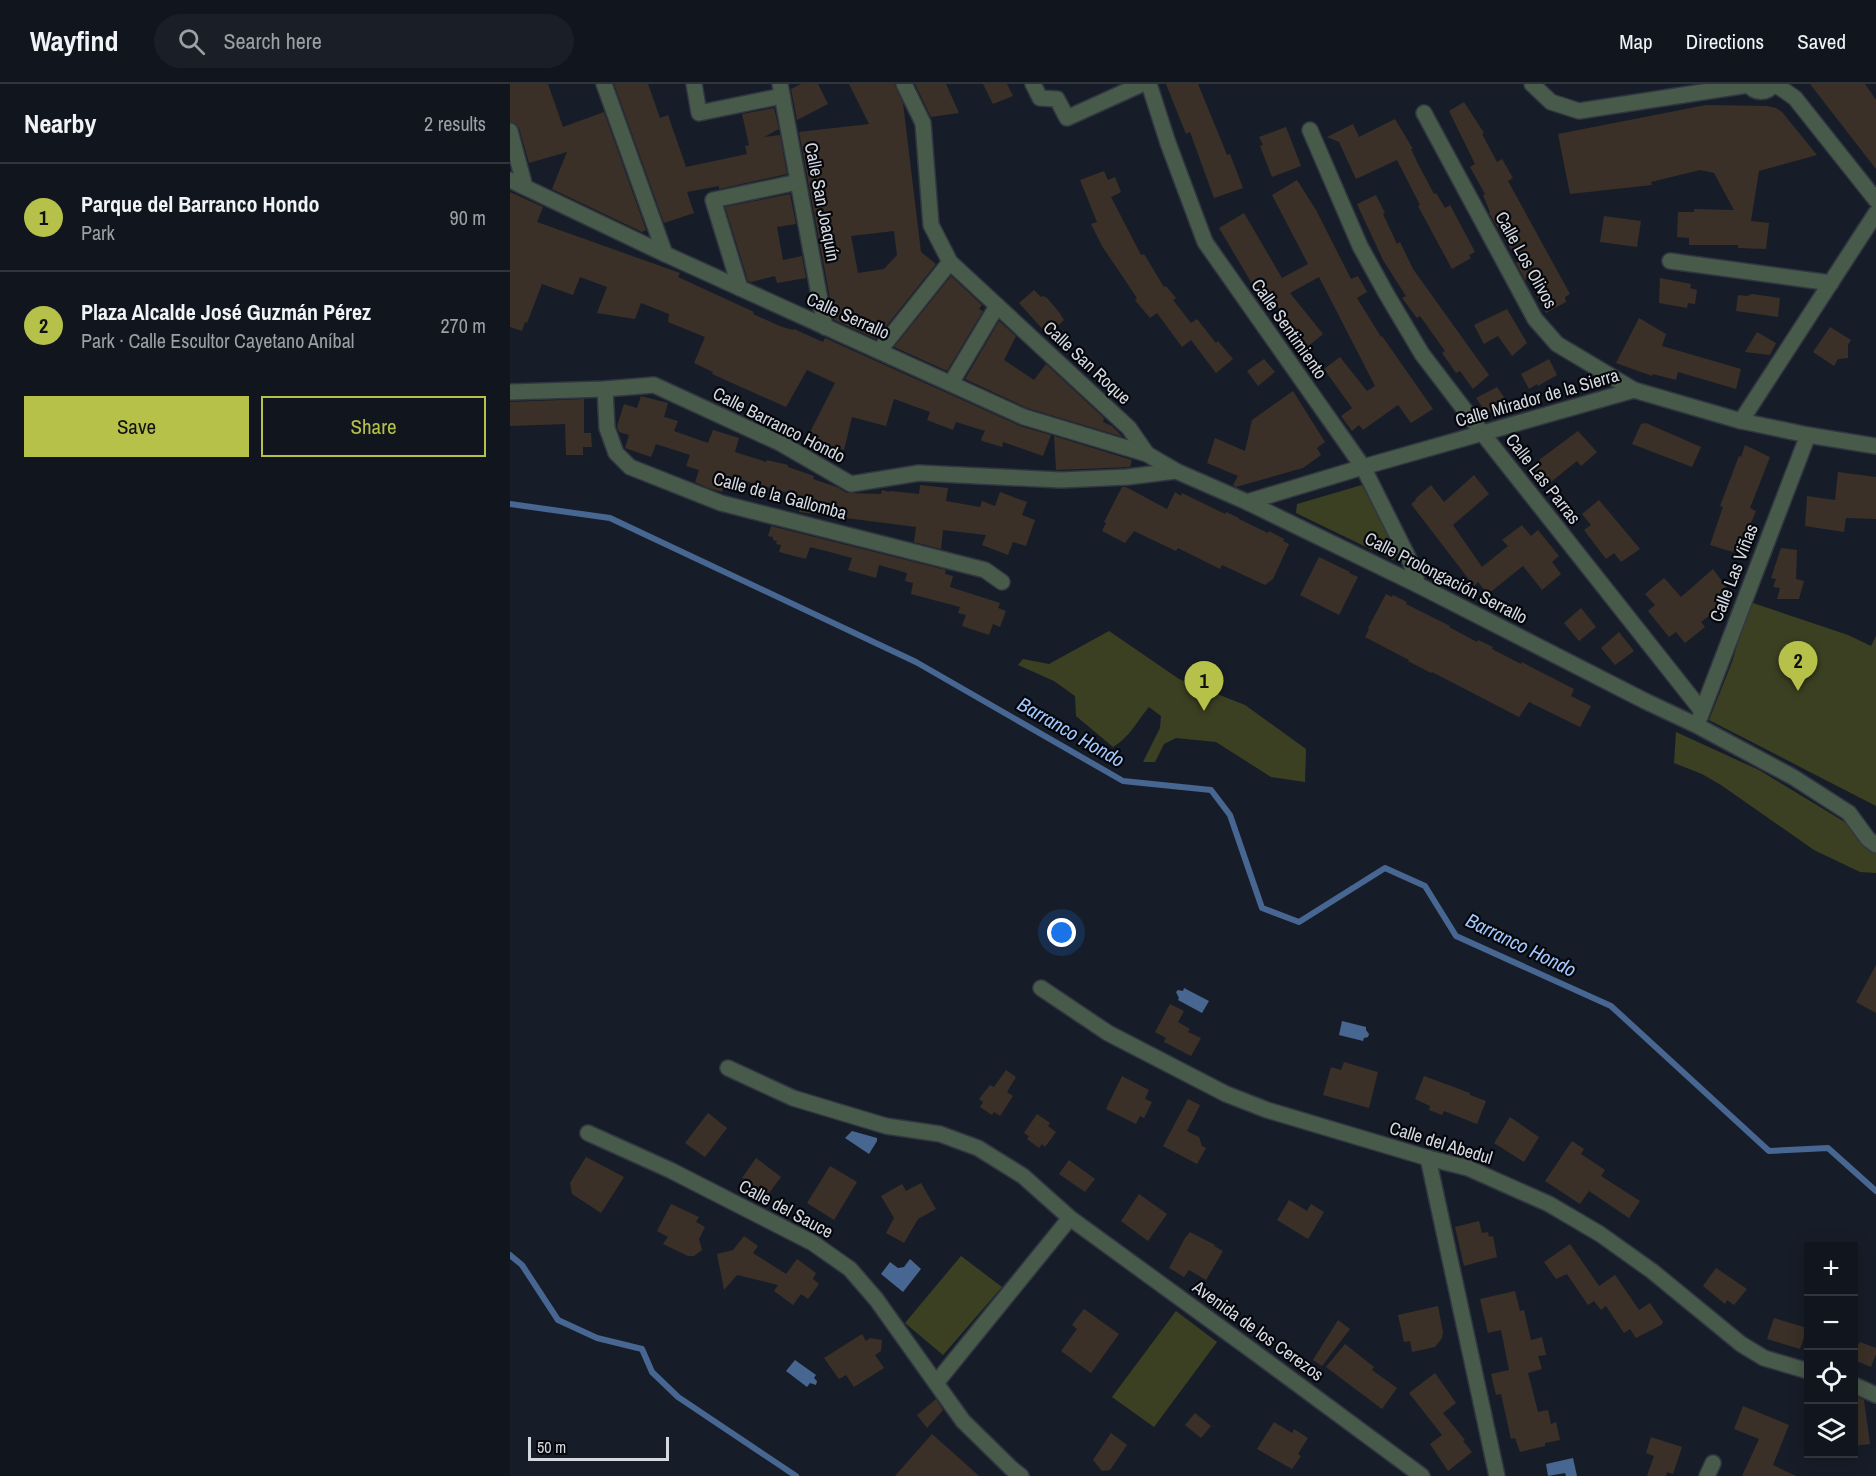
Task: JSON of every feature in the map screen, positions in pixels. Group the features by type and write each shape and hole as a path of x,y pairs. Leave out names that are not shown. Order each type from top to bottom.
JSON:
{"street":[{"path":"604,84 665,254"},
{"path":"694,84 699,113 781,90"},
{"name":"Calle San Roque","path":"904,84 923,123 931,225 950,262 1129,428 1147,453"},
{"path":"1033,84 1040,98 1058,99 1067,118 1142,84"},
{"name":"Calle Sentimiento","path":"1149,84 1204,242 1363,467 1410,561 1419,585"},
{"path":"1532,84 1551,102 1579,111 1748,84 1751,89 1761,92 1771,88 1774,84 1795,98 1876,200"},
{"name":"Calle San Joaquín","path":"781,90 825,327"},
{"name":"Calle Los Olivos","path":"1424,113 1535,319 1557,344 1634,390"},
{"name":"Calle Las Parras","path":"1310,130 1360,246 1422,354 1702,711"},
{"path":"510,131 525,187"},
{"name":"Calle Serrallo","path":"510,180 665,254 1024,417 1147,453 1176,471"},
{"path":"740,288 713,200 798,182"},
{"path":"1741,421 1876,213"},
{"path":"1670,261 1831,283"},
{"path":"879,351 950,262"},
{"path":"951,383 997,306"},
{"name":"Calle Barranco Hondo","path":"510,392 654,385 780,443 851,484 919,473 1061,480 1127,477 1176,471"},
{"name":"Calle de la Gallomba","path":"605,389 607,428 616,453 630,467 721,503 985,570 1002,582"},
{"name":"Calle Mirador de la Sierra","path":"1248,502 1634,390 1741,421 1876,446"},
{"name":"Calle Las Viñas","path":"1696,725 1808,435"},
{"name":"Calle Prolongación Serrallo","path":"1176,471 1248,502 1419,585 1696,725 1793,777 1849,813 1868,839 1876,845"},
{"name":"Calle del Abedul","path":"1041,988 1108,1033 1226,1094 1267,1110 1468,1168 1549,1204 1600,1234 1652,1271 1741,1344 1764,1358 1804,1370"},
{"name":"Avenida de los Cerezos","path":"728,1068 793,1098 886,1126 940,1134 978,1148 1023,1176 1070,1218 1260,1355 1422,1476"},
{"name":"Calle del Sauce","path":"588,1133 670,1170 813,1243 850,1269 876,1299 963,1420 1021,1476"},
{"path":"1428,1158 1497,1476"},
{"path":"936,1383 1070,1218"},
{"path":"1858,1387 1876,1395"}],"green space":[{"path":"1362,485 1399,554 1393,560 1296,513 1297,504"},
{"path":"1750,602 1848,635 1871,646 1876,636 1876,806 1709,720 1732,662"},
{"path":"1109,631 1179,679 1245,705 1306,749 1305,782 1271,777 1216,742 1176,738 1164,744 1155,762 1143,762 1160,728 1161,716 1149,707 1129,734 1113,747 1076,716 1075,696 1054,681 1018,665 1023,659 1049,664"},
{"path":"1676,732 1759,770 1848,824 1876,851 1876,873 1860,872 1814,850 1721,785 1702,774 1674,763"},
{"path":"961,1256 1002,1287 943,1355 905,1323"},
{"path":"1176,1311 1217,1342 1154,1427 1112,1397"}],"water":[{"path":"1184,988 1209,1001 1202,1013 1178,1000 1176,992 1183,991"},
{"path":"1342,1021 1366,1027 1368,1037 1363,1041 1339,1035"},
{"path":"852,1131 877,1138 869,1154 845,1138"},
{"path":"910,1259 921,1269 903,1292 881,1274 890,1262 898,1268 904,1267"},
{"path":"795,1360 816,1375 814,1378 817,1381 816,1385 810,1383 807,1387 786,1371"},
{"path":"1573,1458 1577,1476 1566,1476 1565,1473 1548,1476 1546,1464"}],"building":[{"path":"510,84 548,84 563,127 604,112 646,230 642,232 552,189 567,152 529,163 519,128 510,122"},
{"path":"614,84 648,84 660,118 668,115 686,167 747,154 745,146 749,145 742,114 774,108 779,129 764,137 780,135 787,174 719,189 719,186 687,192 694,213 664,223"},
{"path":"801,84 818,84 828,104 797,120 791,89"},
{"path":"849,84 894,84 903,103 921,252 936,264 876,339 834,320 799,132 869,124","holes":["894,231 897,255 884,269 858,273 851,236"]},
{"path":"915,84 946,84 959,113 931,117"},
{"path":"983,84 1007,84 1013,96 993,104"},
{"path":"1166,84 1198,84 1243,188 1214,198 1190,132 1186,134"},
{"path":"1810,84 1865,84 1876,100 1876,169"},
{"path":"1464,102 1484,133 1482,134 1497,162 1502,159 1513,178 1508,181 1570,294 1565,297 1566,302 1546,313 1530,282 1527,278 1525,280 1516,263 1518,261 1489,213 1483,195 1485,194 1470,167 1475,164 1449,111"},
{"path":"1706,105 1776,108 1782,112 1817,155 1759,171 1751,221 1769,223 1766,249 1738,248 1738,245 1689,245 1689,238 1677,237 1678,212 1694,212 1694,209 1734,210 1714,173 1700,170 1651,182 1652,185 1570,194 1558,134"},
{"path":"1395,119 1413,149 1411,149 1434,194 1436,193 1445,208 1450,205 1475,252 1469,255 1471,258 1452,269 1418,206 1420,205 1397,160 1356,179 1339,142 1327,137 1353,124 1359,137"},
{"path":"1286,127 1301,166 1272,177 1260,146 1263,145 1259,137"},
{"path":"1104,171 1108,180 1115,177 1121,192 1111,197 1141,255 1144,254 1164,287 1166,286 1176,298 1173,300 1191,323 1197,319 1216,343 1218,341 1233,359 1216,373 1191,340 1182,347 1157,313 1150,318 1135,300 1137,298 1102,246 1091,224 1097,222 1080,180"},
{"path":"1297,180 1316,210 1351,279 1358,276 1367,292 1357,298 1381,337 1433,409 1411,423 1398,405 1363,430 1359,425 1352,431 1341,416 1352,408 1324,369 1340,357 1367,391 1375,386 1319,277 1290,293 1323,334 1306,348 1290,328 1293,326 1269,296 1264,300 1257,292 1219,228 1244,213 1282,278 1308,264 1272,195"},
{"path":"510,192 543,207 537,222 680,273 678,277 782,327 794,329 823,342 825,338 1020,426 1051,435 1043,456 1003,442 1002,447 982,441 985,431 956,422 953,430 927,420 930,412 894,399 886,426 852,417 844,450 806,440 835,383 807,370 786,407 712,374 713,372 694,363 705,337 668,322 669,314 641,303 635,319 597,313 607,287 580,277 573,295 542,284 522,331 510,327"},
{"path":"790,194 796,224 777,227 783,260 802,256 806,278 777,283 775,276 748,281 725,207"},
{"path":"1376,195 1397,244 1400,242 1413,269 1489,375 1473,389 1460,371 1456,373 1442,353 1445,351 1420,316 1417,318 1402,298 1406,296 1383,260 1357,204"},
{"path":"1604,216 1641,221 1637,247 1600,242"},
{"path":"951,276 982,305 979,309 983,311 947,371 894,347"},
{"path":"1660,278 1691,284 1690,288 1697,290 1695,304 1688,303 1687,308 1659,303"},
{"path":"1034,290 1041,297 1047,298 1064,320 1048,335 1019,303"},
{"path":"1752,294 1780,298 1778,317 1736,311 1738,295"},
{"path":"1507,309 1527,343 1512,356 1498,336 1484,344 1474,325"},
{"path":"1639,318 1666,334 1662,346 1741,369 1736,389 1678,372 1676,380 1653,374 1652,376 1616,363"},
{"path":"999,321 1016,336 1004,360 1034,380 1046,364 1104,418 1103,422 1112,426 1123,437 1027,408 965,379"},
{"path":"1830,327 1851,340 1848,345 1848,358 1838,359 1834,366 1813,352"},
{"path":"1757,332 1776,343 1770,355 1745,352"},
{"path":"1264,359 1275,372 1258,386 1247,371"},
{"path":"1549,359 1557,375 1529,389 1521,374"},
{"path":"1497,387 1506,400 1487,414 1476,398"},
{"path":"1293,391 1325,442 1317,448 1321,455 1303,468 1236,487 1233,485 1238,476 1207,463 1215,438 1245,451 1252,420"},
{"path":"641,396 668,403 664,417 678,421 674,431 708,443 713,430 739,438 735,452 766,462 767,460 788,465 788,467 814,476 813,479 847,493 881,494 882,490 919,494 920,485 948,488 946,501 980,507 982,501 995,506 1000,492 1027,502 1022,515 1035,520 1026,546 1013,542 1008,555 982,545 986,535 943,530 941,549 914,542 916,527 799,512 803,497 741,480 740,483 726,479 722,492 708,488 695,482 699,470 686,466 690,455 656,444 651,457 625,448 629,435 619,432 617,426 624,404 637,408"},
{"path":"584,399 584,433 591,433 592,447 583,447 583,455 566,455 565,424 510,426 510,402"},
{"path":"1646,423 1701,447 1692,467 1632,444 1641,424"},
{"path":"1578,431 1597,452 1581,466 1577,461 1547,485 1531,466"},
{"path":"1054,436 1132,460 1130,467 1056,470"},
{"path":"1745,445 1770,457 1750,508 1756,511 1743,542 1737,540 1733,552 1710,545 1723,507 1720,506"},
{"path":"1838,472 1876,477 1876,519 1846,518 1844,532 1805,526 1807,496 1835,500"},
{"path":"1474,475 1489,494 1453,525 1482,567 1508,546 1502,540 1522,525 1531,536 1538,530 1559,556 1552,562 1561,574 1542,590 1523,566 1488,594 1478,582 1474,586 1411,504 1431,485 1444,502"},
{"path":"1122,487 1167,509 1175,492 1181,496 1182,493 1284,539 1283,541 1289,544 1273,579 1265,585 1222,565 1220,569 1178,548 1176,551 1134,531 1125,543 1102,531 1106,523 1104,522"},
{"path":"1599,500 1640,549 1621,562 1614,553 1606,559 1584,530 1591,525 1582,514"},
{"path":"771,526 946,570 945,574 953,576 950,587 1000,603 998,608 1006,611 1000,627 993,624 989,635 962,626 966,615 958,613 960,607 911,594 913,583 905,581 907,573 879,565 876,578 848,570 852,558 810,547 806,559 779,552 781,545 776,544 777,541 773,540 773,537 768,536"},
{"path":"1781,548 1797,550 1796,579 1804,581 1799,599 1777,599 1780,588 1773,587 1776,579 1771,578"},
{"path":"1319,557 1358,577 1339,615 1300,595"},
{"path":"1713,569 1727,588 1717,597 1723,605 1701,622 1705,627 1685,643 1676,632 1669,637 1648,611 1655,605 1645,594 1664,578 1681,597"},
{"path":"1386,594 1407,602 1406,604 1477,642 1478,640 1493,647 1492,649 1574,689 1571,696 1591,706 1580,727 1529,702 1519,717 1365,637"},
{"path":"1581,608 1596,627 1579,641 1564,623"},
{"path":"1619,632 1634,651 1615,665 1601,648"},
{"path":"1876,965 1876,1013 1856,1002"},
{"path":"1170,1004 1184,1011 1178,1022 1190,1029 1188,1032 1201,1038 1191,1056 1164,1042 1166,1038 1155,1032"},
{"path":"1344,1062 1378,1072 1369,1108 1323,1095 1331,1067 1341,1070"},
{"path":"1006,1070 1016,1077 1007,1092 1013,1096 1000,1116 994,1112 992,1115 980,1107 983,1102 979,1099 990,1085 994,1087"},
{"path":"1122,1076 1149,1090 1145,1099 1152,1102 1144,1118 1140,1116 1136,1124 1106,1109"},
{"path":"1424,1076 1486,1101 1477,1124 1444,1111 1442,1115 1429,1110 1430,1106 1415,1099"},
{"path":"1188,1099 1200,1105 1187,1131 1199,1137 1202,1146 1206,1148 1197,1164 1163,1146"},
{"path":"708,1113 727,1128 705,1157 685,1143"},
{"path":"1037,1114 1050,1123 1048,1126 1056,1132 1045,1147 1042,1144 1039,1148 1027,1139 1029,1136 1024,1133"},
{"path":"1510,1117 1539,1137 1524,1162 1494,1143"},
{"path":"1572,1141 1584,1149 1581,1154 1605,1170 1601,1176 1640,1201 1629,1218 1589,1191 1580,1204 1545,1181"},
{"path":"586,1157 624,1177 601,1213 572,1194 570,1183"},
{"path":"756,1158 781,1177 767,1196 742,1178"},
{"path":"1069,1160 1095,1179 1085,1192 1059,1174"},
{"path":"830,1166 857,1182 834,1220 807,1203"},
{"path":"921,1183 936,1209 918,1219 904,1243 886,1233 894,1218 881,1196 902,1184 906,1191"},
{"path":"1139,1194 1167,1214 1148,1241 1121,1221"},
{"path":"1289,1200 1307,1211 1311,1204 1324,1212 1308,1239 1277,1220"},
{"path":"671,1204 699,1217 696,1222 705,1227 699,1239 702,1250 694,1256 688,1256 663,1244 668,1237 657,1231"},
{"path":"1479,1221 1482,1233 1488,1232 1489,1237 1493,1236 1497,1257 1464,1266 1455,1227"},
{"path":"1190,1232 1223,1251 1206,1280 1189,1270 1184,1277 1169,1268"},
{"path":"744,1236 758,1246 753,1253 786,1274 797,1259 816,1273 813,1279 819,1284 808,1299 801,1294 793,1305 774,1291 778,1285 737,1275 724,1290 717,1254 733,1250"},
{"path":"1570,1244 1599,1286 1615,1275 1639,1310 1650,1303 1663,1322 1661,1325 1636,1338 1630,1329 1624,1333 1606,1306 1601,1310 1594,1301 1588,1305 1567,1274 1556,1279 1544,1262"},
{"path":"1716,1268 1747,1289 1734,1305 1727,1300 1725,1304 1703,1286"},
{"path":"1515,1291 1520,1311 1524,1310 1531,1340 1542,1337 1546,1355 1538,1356 1542,1369 1528,1373 1538,1412 1548,1410 1551,1424 1556,1422 1560,1440 1520,1452 1515,1438 1511,1439 1501,1394 1496,1395 1491,1374 1509,1370 1501,1330 1488,1333 1480,1299"},
{"path":"1438,1306 1442,1338 1435,1347 1412,1352 1410,1341 1404,1342 1398,1315"},
{"path":"1084,1309 1119,1334 1091,1373 1061,1351 1077,1329 1072,1325"},
{"path":"1774,1318 1804,1327 1800,1349 1767,1339"},
{"path":"1338,1320 1350,1329 1322,1366 1313,1360"},
{"path":"862,1334 866,1341 870,1338 882,1340 881,1351 875,1355 884,1368 854,1387 846,1375 839,1379 824,1358"},
{"path":"1860,1342 1876,1348 1871,1367 1858,1362 1858,1344"},
{"path":"1345,1344 1374,1367 1372,1370 1397,1388 1382,1409 1326,1367"},
{"path":"1435,1373 1456,1403 1443,1413 1472,1452 1448,1471 1430,1444 1442,1435 1409,1393"},
{"path":"1858,1397 1864,1400 1870,1444 1858,1446"},
{"path":"936,1399 943,1410 927,1428 917,1415"},
{"path":"1743,1406 1789,1425 1773,1465 1796,1476 1742,1476 1759,1439 1734,1429"},
{"path":"1195,1413 1211,1426 1201,1438 1185,1425"},
{"path":"1274,1422 1292,1433 1294,1429 1308,1438 1298,1454 1301,1456 1292,1469 1257,1449"},
{"path":"1111,1433 1127,1445 1110,1470 1102,1471 1093,1460"},
{"path":"932,1434 979,1476 895,1476"},
{"path":"1651,1437 1682,1447 1673,1474 1667,1472 1666,1476 1647,1476 1654,1456 1646,1453"}],"waterway":[{"name":"Barranco Hondo","path":"510,504 610,518 916,662 1123,781 1211,790 1230,815 1262,908 1299,922 1385,868 1425,886 1456,936 1611,1006 1769,1151 1828,1148 1876,1191"},
{"path":"510,1255 522,1265 558,1320 597,1338 642,1349 652,1372 678,1397 796,1476"}],"place":[{"name":"Plaza Alcalde José Guzmán Pérez","path":"1798,691"},
{"name":"Parque del Barranco Hondo","path":"1204,711"}]}
